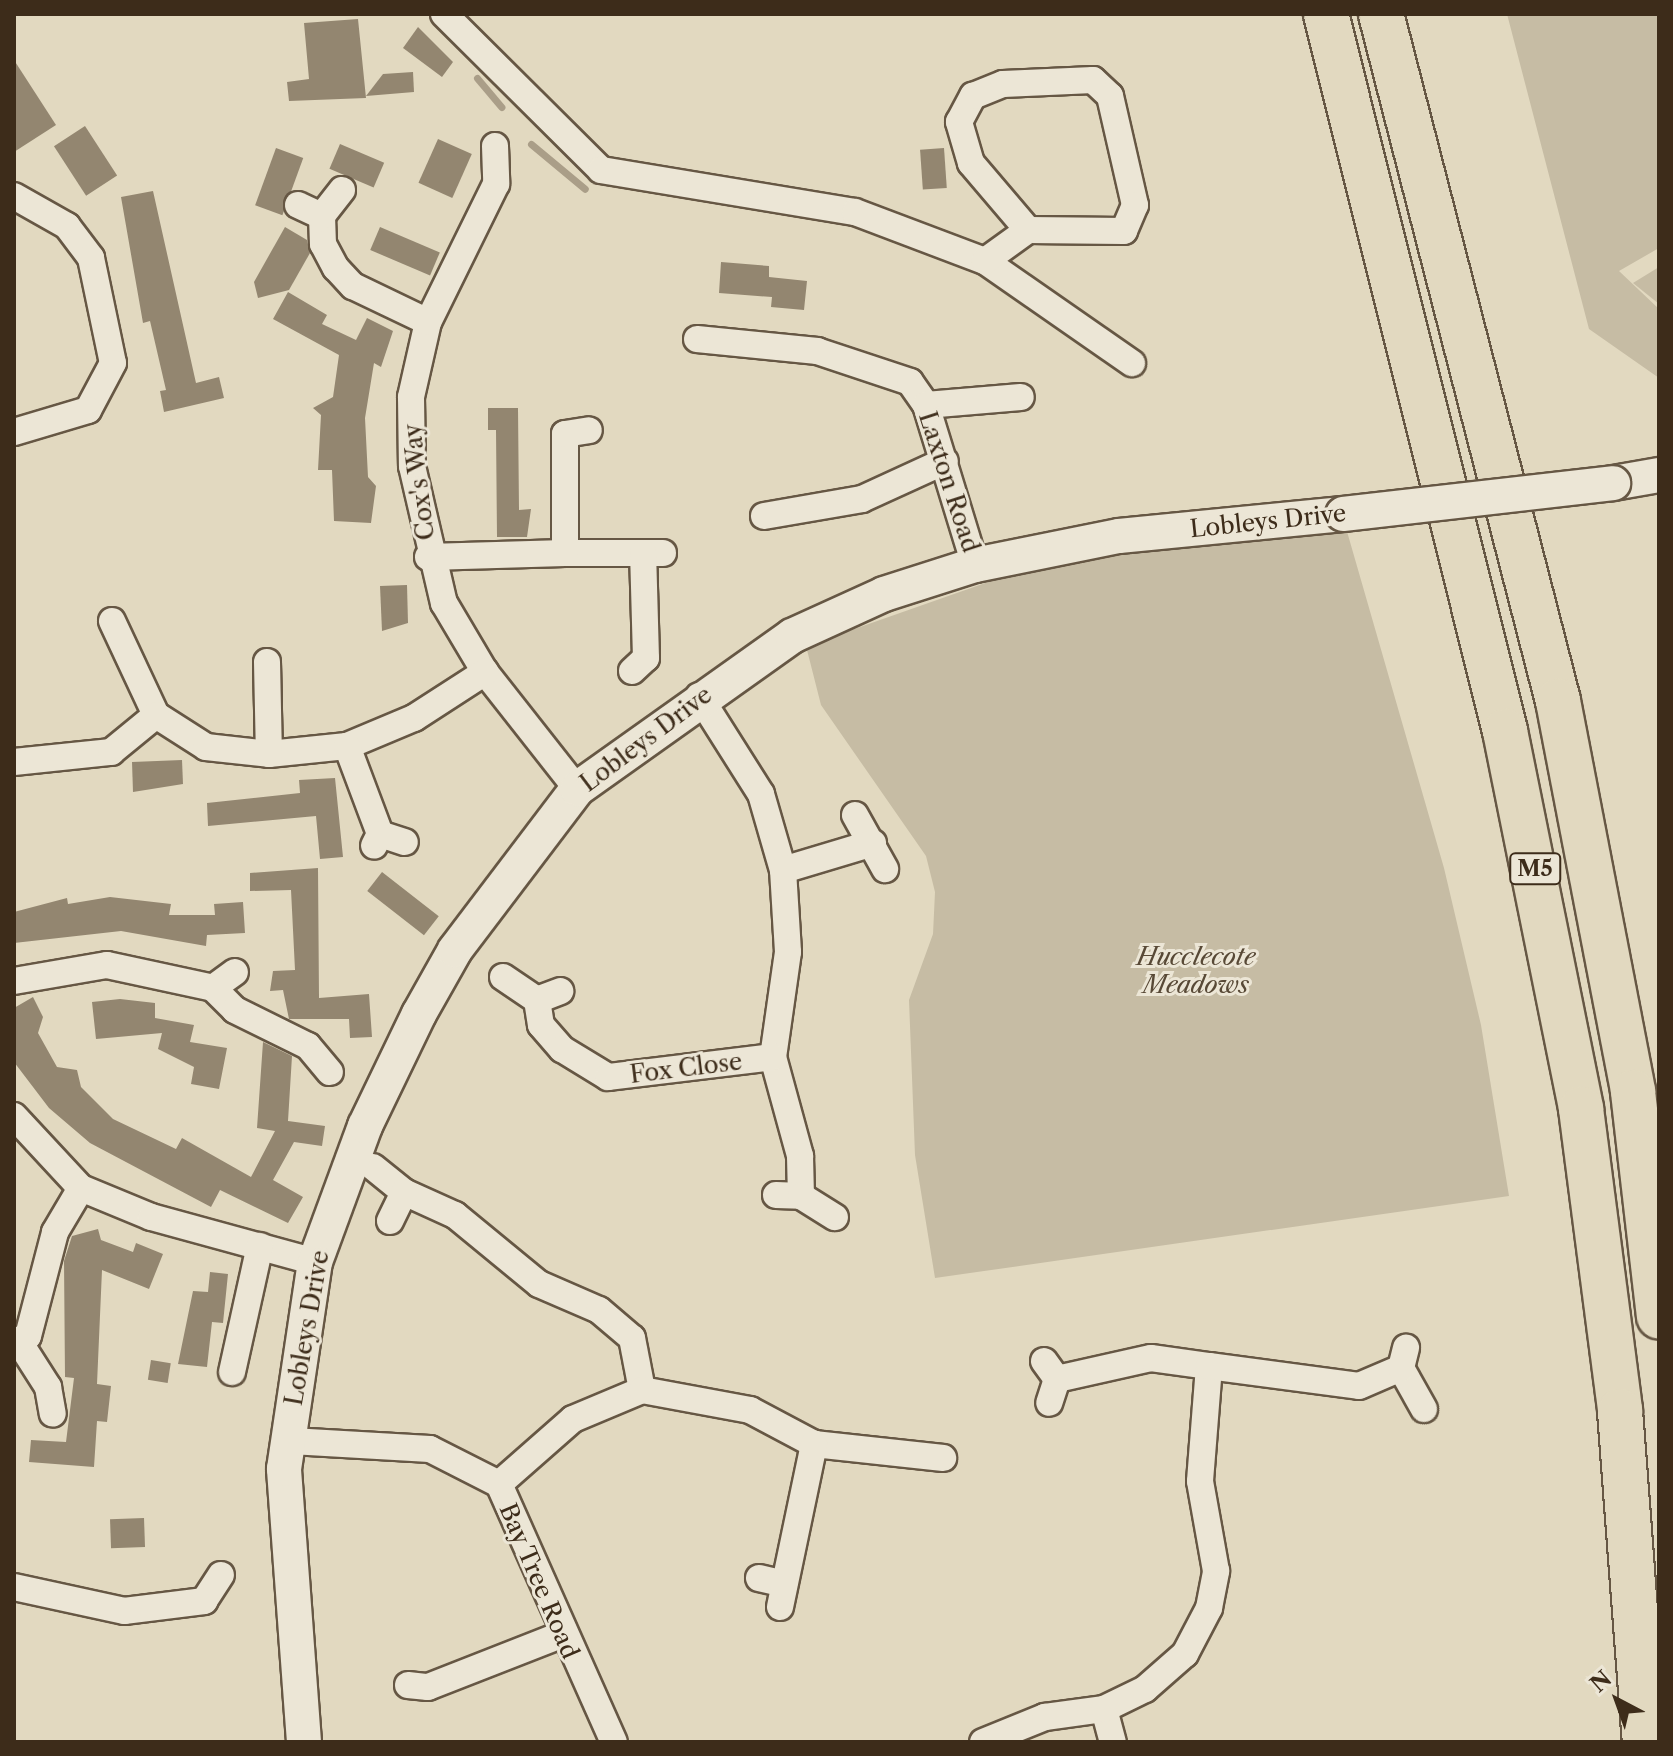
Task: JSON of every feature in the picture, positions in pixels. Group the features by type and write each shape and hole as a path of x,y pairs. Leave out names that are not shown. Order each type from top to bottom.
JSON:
{"highway":[{"name":"M5","path":"1326,14 1505,731 1572,1063 1620,1411 1645,1742"},
{"name":"M5","path":"1381,14 1558,701 1633,1092 1659,1317"}],"street":[{"path":"444,14 535,111 601,170 855,212 985,261 1132,363"},
{"path":"985,261 1028,230 1124,231 1135,205 1110,96 1093,80 1003,84 973,96 959,122 971,163 1028,230"},
{"name":"Cox's Way","path":"495,146 502,185 428,322 410,430 428,557 444,603 485,672 577,789"},
{"path":"342,190 310,210 323,244 353,286 428,322"},
{"path":"14,196 67,226 91,258 113,363 88,410 14,432"},
{"name":"Laxton Road","path":"697,339 817,351 894,372 926,405 975,565"},
{"path":"926,405 1021,397"},
{"path":"565,553 568,431"},
{"path":"764,516 862,499 945,461"},
{"name":"Lobleys Drive","path":"304,1742 284,1469 291,1441 291,1391 315,1262 365,1126 419,1014 455,950 577,789 699,696 792,636 884,594 975,565 1119,536 1343,514 1659,475"},
{"path":"428,557 653,553 646,658 632,671"},
{"path":"112,621 156,715 206,747 269,754 347,746 414,718 485,672"},
{"path":"267,662 269,754"},
{"path":"699,696 761,794 783,870 788,952 773,1057 800,1156 788,1195 835,1217"},
{"path":"14,762 111,752 156,715"},
{"path":"347,746 377,840 405,842"},
{"path":"855,815 885,869"},
{"path":"783,870 873,843"},
{"path":"14,981 107,965 213,988 235,1010 308,1046 330,1072"},
{"path":"213,988 235,972"},
{"name":"Fox Close","path":"503,977 549,996 541,1025 562,1049 608,1077 773,1057"},
{"path":"14,1116 81,1188 151,1217 315,1262"},
{"path":"373,1167 404,1192 455,1215 539,1284 599,1310 632,1338 642,1390"},
{"path":"53,1414 48,1387 16,1341 28,1336 55,1232 81,1188"},
{"path":"390,1221 404,1192"},
{"path":"232,1372 260,1246"},
{"path":"1050,1381 1151,1358 1359,1386 1403,1358 1424,1409"},
{"path":"983,1742 1045,1717 1104,1709 1145,1689 1185,1654 1209,1608 1216,1571 1200,1481 1209,1366"},
{"path":"499,1484 573,1419 642,1390 750,1410 814,1444 943,1458"},
{"name":"Bay Tree Road","path":"291,1441 430,1449 499,1484 561,1635 614,1742"},
{"path":"774,1589 814,1444"},
{"path":"14,1587 124,1611 204,1601 221,1575"},
{"path":"408,1685 428,1687 561,1635"},
{"path":"1104,1709 1113,1742"}],"green space":[{"path":"1507,14 1659,14 1659,248 1619,271 1659,309 1659,378 1589,329"},
{"path":"1659,267 1659,304 1633,283"},
{"name":"Hucclecote Meadows","path":"1346,528 1444,868 1481,1025 1509,1196 935,1278 915,1155 909,1000 933,934 935,892 926,856 821,705 806,646 1119,536"}],"building":[{"path":"358,19 366,98 289,101 287,82 309,79 304,23"},
{"path":"418,27 453,62 442,77 403,48"},
{"path":"14,60 56,125 14,152"},
{"path":"413,72 414,92 366,96 383,74"},
{"path":"85,126 117,175 86,196 54,146"},
{"path":"438,139 472,154 452,198 418,183"},
{"path":"340,144 384,163 374,188 329,169"},
{"path":"276,148 303,158 282,215 255,205"},
{"path":"944,148 947,188 923,190 920,150"},
{"path":"153,191 196,383 219,377 224,398 164,412 160,391 166,390 150,321 143,323 121,197"},
{"path":"285,227 307,240 310,253 289,290 258,298 254,282"},
{"path":"380,227 440,252 430,275 370,250"},
{"path":"721,262 769,266 769,277 807,281 804,310 771,307 772,297 719,293"},
{"path":"288,292 327,315 322,324 356,340 367,318 393,331 381,367 374,363 365,418 368,477 376,486 371,523 334,521 332,470 318,470 321,415 313,408 333,397 339,355 273,319"},
{"path":"488,408 518,408 519,510 531,509 527,537 497,537 496,430 488,430"},
{"path":"407,585 408,623 382,631 380,586"},
{"path":"182,760 183,784 133,792 132,762"},
{"path":"335,778 343,857 320,859 316,816 208,826 207,803 300,793 299,780"},
{"path":"318,868 319,998 369,994 372,1037 350,1038 349,1019 289,1019 283,990 270,991 273,971 295,970 291,890 250,891 250,873"},
{"path":"382,872 439,916 424,935 367,891"},
{"path":"110,897 171,904 169,915 215,915 214,904 243,902 245,933 207,935 206,946 121,931 14,943 14,912 67,898 68,904"},
{"path":"33,997 43,1017 38,1033 57,1067 77,1070 81,1087 113,1119 176,1149 182,1138 251,1177 275,1131 257,1128 263,1042 292,1056 288,1121 325,1126 322,1146 294,1142 273,1180 303,1197 288,1223 220,1190 211,1207 90,1143 49,1108 14,1062 14,1008"},
{"path":"120,999 155,1003 155,1018 194,1025 190,1042 227,1048 219,1089 191,1084 194,1067 158,1049 162,1033 96,1039 92,1002"},
{"path":"98,1229 101,1240 133,1252 136,1243 163,1254 149,1289 102,1270 97,1384 111,1386 107,1422 97,1421 94,1467 29,1462 31,1440 66,1442 74,1378 65,1377 64,1261 72,1236"},
{"path":"210,1272 228,1274 223,1323 212,1322 207,1367 178,1364 193,1291 208,1292"},
{"path":"151,1360 171,1363 168,1383 148,1380"},
{"path":"144,1518 145,1547 111,1548 110,1519"}],"waterway":[{"path":"477,78 501,107"},
{"path":"531,144 585,189"}]}
